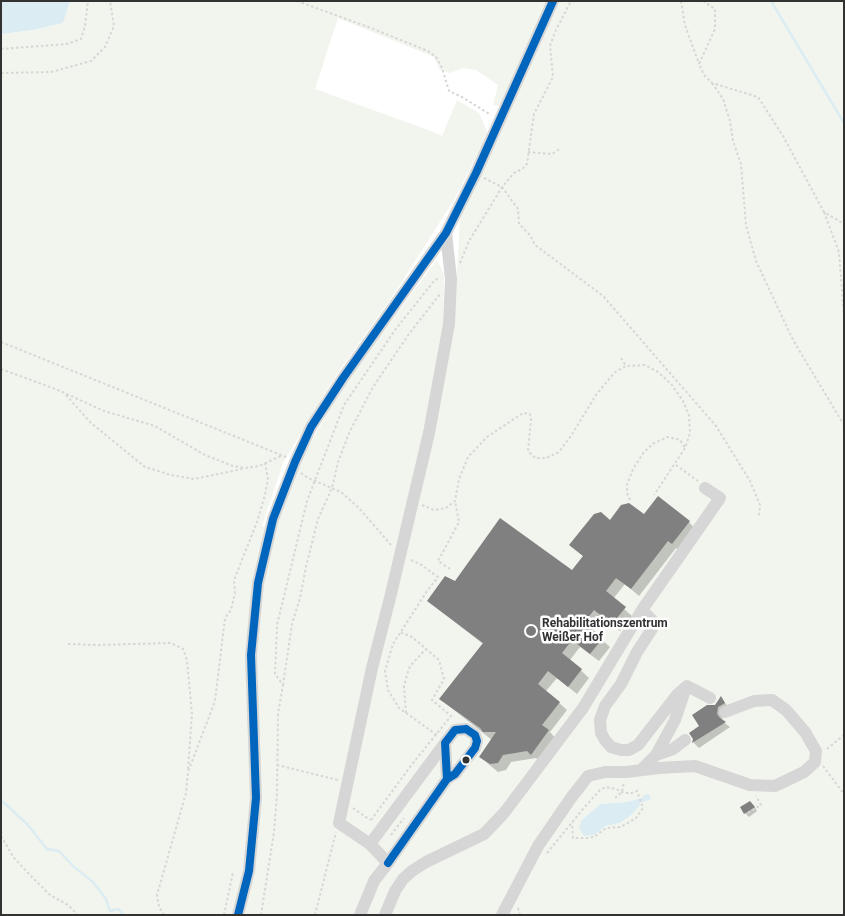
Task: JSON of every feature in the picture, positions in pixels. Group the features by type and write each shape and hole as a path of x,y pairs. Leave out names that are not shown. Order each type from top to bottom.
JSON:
{"street":[{"path":"238,915 249,871 256,798 252,655 258,583 273,519 311,427 343,378 446,233 500,121 553,1"},
{"path":"388,863 370,844 338,824 372,668 429,433 449,324 451,275 446,233"},
{"path":"385,915 395,891 408,875 426,862 484,834 504,813 583,708 642,610 720,498 706,488"},
{"path":"642,610 652,620 652,629 637,652 621,684 605,706 600,720 601,733 605,740 611,747 621,750 629,750 638,745 677,695 687,686"},
{"path":"687,686 710,698"},
{"path":"641,770 656,755 675,720 687,686"},
{"path":"502,915 538,846 588,776 604,772 695,766 750,786 775,786 804,772 815,762 816,751 805,732 786,710 772,700 754,701 725,712"},
{"path":"360,915 374,881 447,780 455,774 475,748 477,741 475,735 466,729 460,728 441,739 370,844"},
{"path":"441,739 447,780"},
{"path":"656,755 673,749 685,740"}],"path":[{"path":"1,49 67,44 81,39 85,26 88,1"},
{"path":"1,73 51,72 91,60 105,47 114,26 110,1"},
{"path":"297,1 428,51 436,57 442,68 449,91 500,121"},
{"path":"261,915 274,832 277,795 278,714 292,624 300,598 318,519 332,488 338,462 350,431 373,387 409,334 428,312 502,187 514,173 527,164 534,114 553,77 550,46 571,1"},
{"path":"681,1 685,25 699,64 704,75 712,83 723,100 730,121 733,141 740,164 746,225 756,261 793,340 844,424"},
{"path":"699,64 715,29 715,9 703,1"},
{"path":"712,83 758,97 783,136 824,212 839,252 844,316"},
{"path":"528,152 552,154 561,148"},
{"path":"476,173 502,187 518,208 519,224 530,235 535,245 602,296 716,426 750,481 760,505 759,516"},
{"path":"824,212 844,224"},
{"path":"283,685 275,674 277,625 307,501 316,482 344,405 394,330 434,281 451,275"},
{"path":"1,342 283,455 265,463 194,479 170,475 145,467 91,423 64,393"},
{"path":"621,358 626,366"},
{"path":"450,569 438,561 459,522 455,501 459,479 468,457 487,437 523,413 530,414 531,430 528,451 535,458 546,458 559,452 596,395 614,373 626,366 645,365 658,372 672,385 683,401 689,415 690,434 686,448 654,495"},
{"path":"1,369 64,393 104,411 155,426 205,456 232,466 245,468"},
{"path":"630,500 626,493 627,485 633,469 644,452 654,443 668,437 680,440 686,448"},
{"path":"295,462 301,472 316,482 341,492 359,508 400,555 420,564 438,577 393,644 385,672 388,690 399,708 441,739"},
{"path":"188,772 215,701 225,618 231,610 235,594 234,580 257,522 265,495 268,479 265,463"},
{"path":"676,465 706,488"},
{"path":"412,502 434,510 446,508 455,501"},
{"path":"371,820 413,763 441,739 451,716 432,700 444,679 439,660 412,637 400,632"},
{"path":"68,644 171,643 183,649 188,660 192,714 188,772 186,793 157,895 159,907 164,915"},
{"path":"406,713 404,686 407,674 410,666 426,649"},
{"path":"844,735 816,757 844,794"},
{"path":"277,764 347,782"},
{"path":"748,813 761,805 750,786"},
{"path":"545,855 572,823 600,790 606,787 622,792 632,793 637,791 643,808 636,818 620,827 606,828 594,837 572,838 572,823"},
{"path":"615,798 622,792"},
{"path":"315,915 338,824"},
{"path":"1,836 14,858 30,876 50,895 68,905 78,915"},
{"path":"224,915 234,872"}],"shaded area":[{"path":"1,1 70,1 63,23 33,30 1,34"},
{"path":"70,1 844,1 844,915 1,915 1,34 33,30 63,23","holes":["338,18 434,57 440,70 450,73 463,68 476,70 498,85 493,105 499,106 512,85 460,218 454,322 443,335 444,274 437,260 355,369 336,398 293,474 276,528 262,526 283,463 337,374 392,297 454,200 488,134 479,113 457,100 442,136 315,89","642,798 640,805 620,823 605,826 582,820 600,804 626,802"]},
{"path":"648,794 651,799 640,803 632,814 620,823 605,826 594,835 584,836 579,827 582,820 600,804 626,802 642,798"}],"building":[{"name":"Rehabilitationszentrum Weißer Hof","path":"658,496 690,521 672,544 668,541 631,589 616,578 606,591 626,607 612,624 594,610 584,623 603,638 590,654 572,640 562,653 582,669 568,687 548,671 538,684 560,702 542,725 549,730 531,755 527,751 503,755 498,763 490,764 479,757 496,732 483,732 439,699 483,643 427,601 445,576 455,581 500,518 572,570 583,556 569,545 594,514 601,512 610,520 621,505 629,503 644,514"},
{"path":"721,696 725,703 718,707 717,714 726,722 692,743 693,739 689,733 699,726 692,715 707,705 715,705"},
{"path":"750,801 755,807 744,814 740,807"}],"waterway":[{"path":"771,1 844,123"},
{"path":"1,800 27,824 47,849 59,851 74,867 93,882 106,899 110,911 119,909 123,915"}],"transit line":[{"path":"238,915 249,871 256,798 251,655 258,583 273,519 311,427 343,378 446,233 476,173 553,1"},
{"path":"466,729 475,735 477,741 475,748 455,774 447,779 445,743 455,730 466,729"},
{"path":"388,863 447,779"},
{"path":"388,863 447,779"}],"place":[{"name":"Rehabilitationszentrum Weißer Hof","path":"531,631"}]}
